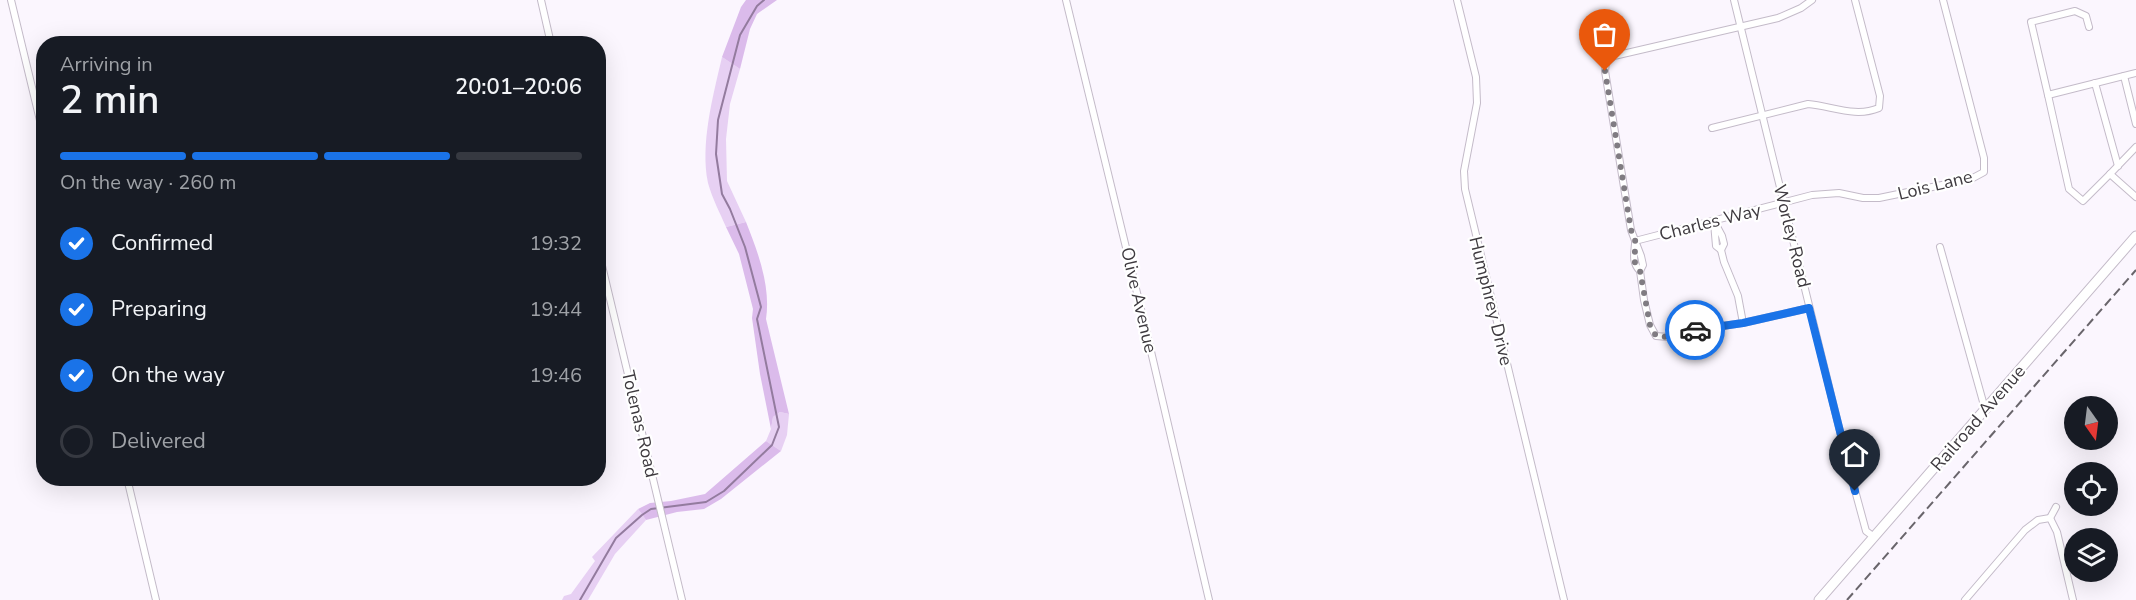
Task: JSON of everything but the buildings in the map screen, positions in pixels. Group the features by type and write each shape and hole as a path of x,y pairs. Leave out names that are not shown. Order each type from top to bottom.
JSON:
{"main road":[{"name":"Railroad Avenue","path":"1819,600 2136,236"}],"street":[{"path":"11,0 36,103"},
{"path":"541,0 549,36"},
{"name":"Olive Avenue","path":"1066,0 1209,600"},
{"name":"Humphrey Drive","path":"1459,0 1476,77 1477,103 1464,171 1465,189 1564,600"},
{"name":"Worley Road","path":"1734,0 1866,531 1874,537"},
{"path":"1809,308 1668,337 1656,336 1650,325 1640,271 1643,265 1631,230 1605,71 1606,62 1614,56 1778,18 1801,8 1812,0"},
{"path":"1712,128 1808,104 1854,112 1869,112 1879,108 1880,96 1855,0"},
{"name":"Lois Lane","path":"1784,204 1812,195 1839,193 1863,198 1879,198 1971,179 1984,172 1984,158 1943,0"},
{"path":"2090,27 2086,16 2075,10 2031,22 2069,189 2083,201 2136,147"},
{"path":"2048,95 2136,73"},
{"path":"2124,76 2136,124"},
{"path":"2095,84 2118,166"},
{"path":"2110,174 2136,197"},
{"name":"Charles Way","path":"1635,241 1784,204"},
{"path":"1714,221 1722,236 1724,244 1721,250 1738,296 1743,323"},
{"path":"1940,247 1985,410"},
{"name":"Tolenas Road","path":"606,283 682,600"},
{"path":"129,486 156,600"},
{"path":"2050,518 2056,507"},
{"path":"1965,600 2025,530 2038,520 2050,518"},
{"path":"2050,518 2057,532 2073,600"}],"shaded area":[{"path":"746,0 777,0 757,14 750,29 740,69 722,57 741,7"},
{"path":"722,57 740,69 730,104 726,139 727,181 746,222 726,227 708,183 706,168 709,120"},
{"path":"746,222 765,282 766,319 789,414 780,412 773,417 771,429 760,374 752,318 753,309 739,254 726,227"},
{"path":"780,412 789,414 787,435 781,451 766,441 773,417"},
{"path":"766,441 781,451 721,499 704,509 677,512 646,520 638,509 650,503 705,494"},
{"path":"638,509 646,520 615,554 588,600 562,600 564,596 571,594 595,561 592,557"}],"waterway":[{"path":"580,600 616,538 642,515 651,509 706,502 724,491 772,445 779,427 757,319 761,307 745,247 722,194 716,154 718,120 740,35 757,6 764,0"}],"railway":[{"path":"1847,600 2136,270"}],"way so far":[{"path":"1605,71 1631,230 1635,241 1635,267 1640,271 1650,325 1656,336 1668,337 1695,330"}],"route":[{"path":"1695,330 1743,323 1809,308 1855,491"}]}
